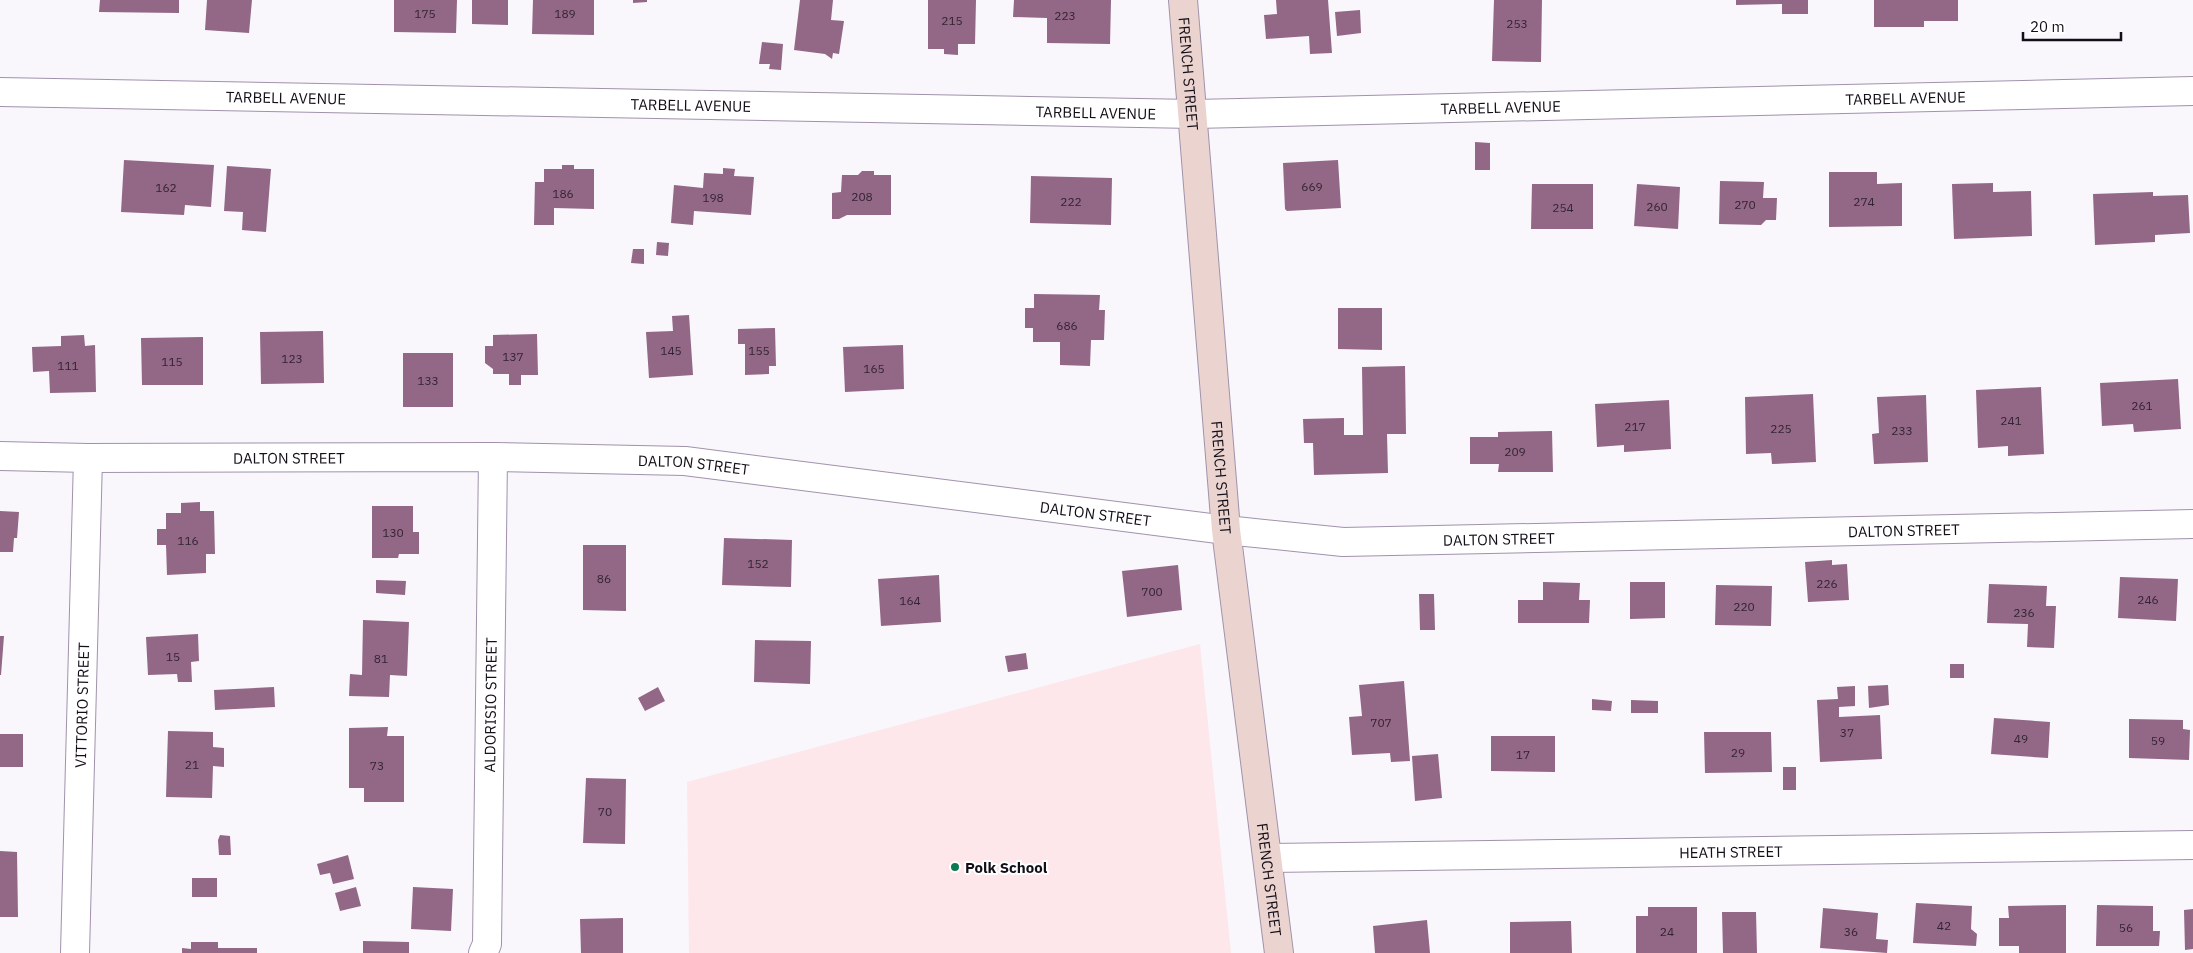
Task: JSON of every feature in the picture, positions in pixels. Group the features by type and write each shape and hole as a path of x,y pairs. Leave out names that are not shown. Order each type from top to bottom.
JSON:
{"street":[{"name":"FRENCH STREET","path":"1183,0 1194,114 1226,530 1269,858 1279,953"},
{"name":"TARBELL AVENUE","path":"0,92 1194,114 2193,91"},
{"name":"DALTON STREET","path":"0,456 88,458 493,457 685,462 1226,530 1343,542 2193,524"},
{"name":"ALDORISIO STREET","path":"483,953 487,944 493,457"},
{"name":"VITTORIO STREET","path":"75,953 88,458"},
{"name":"HEATH STREET","path":"1269,858 2193,845"}],"shaded area":[{"name":"Polk School","path":"1200,644 1231,953 689,953 687,782"}],"building":[{"path":"100,0 179,0 179,13 99,12"},
{"path":"207,0 252,0 249,33 205,30"},
{"path":"394,0 457,0 456,33 394,32"},
{"path":"472,0 508,0 508,25 472,24"},
{"path":"533,0 594,0 594,35 532,34"},
{"path":"633,0 647,0 647,2 633,3"},
{"path":"800,0 833,0 831,20 844,21 839,54 833,53 832,59 825,54 794,50"},
{"path":"928,0 976,0 975,44 958,44 958,55 944,54 944,49 928,49"},
{"path":"1014,0 1111,0 1110,44 1047,43 1047,18 1013,17"},
{"path":"1276,0 1328,0 1332,53 1310,54 1309,36 1266,39 1264,15 1277,14"},
{"path":"1494,0 1542,0 1541,62 1492,61"},
{"path":"1736,0 1808,0 1808,14 1782,14 1782,4 1736,5"},
{"path":"1874,0 1958,0 1958,21 1924,21 1924,27 1874,27"},
{"path":"1360,10 1361,33 1337,36 1335,12"},
{"path":"762,42 783,44 781,70 769,69 770,64 759,64"},
{"path":"1475,142 1490,143 1490,170 1475,170"},
{"path":"124,160 214,165 211,207 185,205 184,215 121,212"},
{"path":"1338,160 1341,208 1287,211 1285,209 1283,163"},
{"path":"562,165 574,165 574,169 594,169 594,209 554,208 554,225 534,225 535,182 544,182 544,169 562,169"},
{"path":"227,166 271,169 266,232 242,230 243,212 224,211"},
{"path":"723,168 735,169 734,176 754,177 751,215 694,211 693,225 671,223 674,185 703,188 704,173 723,174"},
{"path":"862,171 874,171 874,175 891,175 891,215 847,215 839,219 832,219 832,193 841,192 842,175 858,175"},
{"path":"1829,172 1877,172 1877,184 1902,183 1902,226 1829,227"},
{"path":"1031,176 1112,178 1111,225 1030,223"},
{"path":"1720,181 1764,182 1763,198 1777,198 1776,220 1766,220 1761,225 1719,224"},
{"path":"1993,183 1993,192 2031,191 2032,236 1954,239 1952,184"},
{"path":"1532,184 1593,184 1593,229 1531,229"},
{"path":"1637,184 1680,187 1678,229 1634,226"},
{"path":"2153,192 2153,196 2188,195 2190,233 2155,235 2155,242 2095,245 2093,194"},
{"path":"657,242 669,243 668,256 656,255"},
{"path":"633,249 644,249 644,264 631,263"},
{"path":"1034,294 1100,295 1099,310 1105,310 1104,340 1091,340 1090,366 1060,365 1060,342 1033,342 1033,328 1025,328 1025,308 1034,308"},
{"path":"1338,308 1382,308 1382,350 1338,349"},
{"path":"689,315 693,375 649,378 646,332 673,331 672,316"},
{"path":"775,328 776,366 769,366 769,374 745,375 745,344 738,344 738,329"},
{"path":"323,331 324,383 261,384 260,332"},
{"path":"537,334 538,375 521,375 521,385 509,385 509,374 493,374 493,369 485,363 485,346 493,346 493,335"},
{"path":"84,335 85,346 95,345 96,392 50,393 49,371 33,372 32,347 61,346 61,336"},
{"path":"203,337 203,385 142,385 141,338"},
{"path":"903,345 904,389 845,392 843,347"},
{"path":"403,353 453,353 453,407 403,407"},
{"path":"1405,366 1406,434 1387,434 1388,473 1314,475 1313,443 1304,443 1303,419 1344,418 1344,435 1363,435 1362,367"},
{"path":"2178,379 2181,429 2134,432 2133,424 2102,426 2100,383"},
{"path":"2041,387 2044,454 2008,456 2008,446 1978,448 1976,390"},
{"path":"1813,394 1816,462 1772,464 1771,453 1746,454 1745,397"},
{"path":"1926,395 1928,462 1874,464 1872,434 1879,433 1877,397"},
{"path":"1669,400 1671,449 1624,452 1624,445 1597,447 1595,404"},
{"path":"1552,431 1553,472 1498,472 1499,464 1470,464 1470,437 1498,437 1498,432"},
{"path":"200,502 200,511 214,511 215,554 206,554 206,573 167,575 166,545 157,545 157,529 166,529 166,513 181,513 181,503"},
{"path":"372,506 413,506 413,532 419,532 419,554 399,554 398,558 372,558"},
{"path":"0,511 19,512 17,538 14,538 13,552 0,552"},
{"path":"724,538 792,540 791,587 722,585"},
{"path":"583,545 626,545 626,611 583,610"},
{"path":"1832,560 1832,565 1847,564 1849,600 1808,602 1805,562"},
{"path":"1178,565 1182,610 1127,617 1122,571"},
{"path":"939,575 941,622 881,626 878,579"},
{"path":"2120,577 2178,579 2176,621 2118,618"},
{"path":"376,580 406,581 405,595 376,593"},
{"path":"1543,582 1580,583 1579,600 1590,600 1589,623 1518,623 1518,600 1543,600"},
{"path":"1630,582 1665,582 1665,618 1630,619"},
{"path":"1989,584 2047,586 2046,606 2056,606 2054,648 2027,647 2028,624 1987,623"},
{"path":"1716,585 1772,586 1771,626 1715,625"},
{"path":"1419,594 1434,594 1435,630 1420,630"},
{"path":"363,620 409,622 407,676 390,675 389,697 349,696 350,674 362,675"},
{"path":"198,634 199,661 191,662 192,682 178,682 177,674 148,675 146,637"},
{"path":"0,636 4,636 1,675 0,675"},
{"path":"755,640 811,641 810,684 754,682"},
{"path":"1026,653 1028,669 1008,672 1005,656"},
{"path":"1950,664 1964,664 1964,678 1950,678"},
{"path":"1404,681 1410,761 1391,762 1390,753 1352,755 1349,717 1362,716 1359,685"},
{"path":"1888,685 1889,705 1869,708 1868,686"},
{"path":"1855,686 1855,706 1839,707 1839,717 1880,715 1882,759 1820,762 1817,700 1838,699 1837,687"},
{"path":"274,687 275,707 215,710 214,690"},
{"path":"658,687 665,701 645,711 638,698"},
{"path":"1592,699 1612,701 1611,711 1592,710"},
{"path":"1631,700 1658,701 1658,713 1631,713"},
{"path":"1994,718 2050,722 2048,758 1991,754"},
{"path":"2129,719 2183,720 2183,729 2190,730 2189,760 2129,758"},
{"path":"388,727 387,736 404,736 404,802 364,802 364,788 349,788 349,728"},
{"path":"168,731 213,732 213,747 224,748 224,767 213,766 212,798 166,797"},
{"path":"1704,732 1771,732 1772,772 1705,773"},
{"path":"0,734 23,734 23,767 0,767"},
{"path":"1491,736 1555,736 1555,772 1491,771"},
{"path":"1438,754 1442,798 1415,801 1412,756"},
{"path":"1783,767 1796,767 1796,790 1783,790"},
{"path":"586,778 626,779 625,844 583,843"},
{"path":"220,835 230,836 231,855 219,855 218,840"},
{"path":"0,851 17,852 18,917 0,917"},
{"path":"348,855 354,879 333,884 330,873 320,875 317,864"},
{"path":"192,878 217,878 217,897 192,897"},
{"path":"356,887 361,906 340,911 335,893"},
{"path":"413,887 453,889 451,931 411,929"},
{"path":"1916,903 1972,906 1971,929 1977,934 1976,946 1913,943"},
{"path":"2066,905 2066,953 2019,953 2019,946 1999,946 1999,918 2009,918 2008,906"},
{"path":"2097,905 2153,906 2153,931 2160,931 2159,946 2096,946"},
{"path":"1648,907 1697,907 1697,953 1636,953 1636,916 1648,916"},
{"path":"1823,908 1878,913 1876,939 1888,940 1887,953 1820,948"},
{"path":"2193,909 2193,949 2185,950 2184,910"},
{"path":"1722,912 1756,912 1757,953 1723,953"},
{"path":"623,918 623,953 581,953 580,919"},
{"path":"1427,920 1430,953 1375,953 1373,926"},
{"path":"1571,921 1572,953 1510,953 1510,922"},
{"path":"363,941 409,942 409,953 363,953"},
{"path":"191,942 218,942 218,948 257,948 257,953 182,953 182,948 191,949"}],"place":[{"name":"Polk School","path":"955,867"}]}
